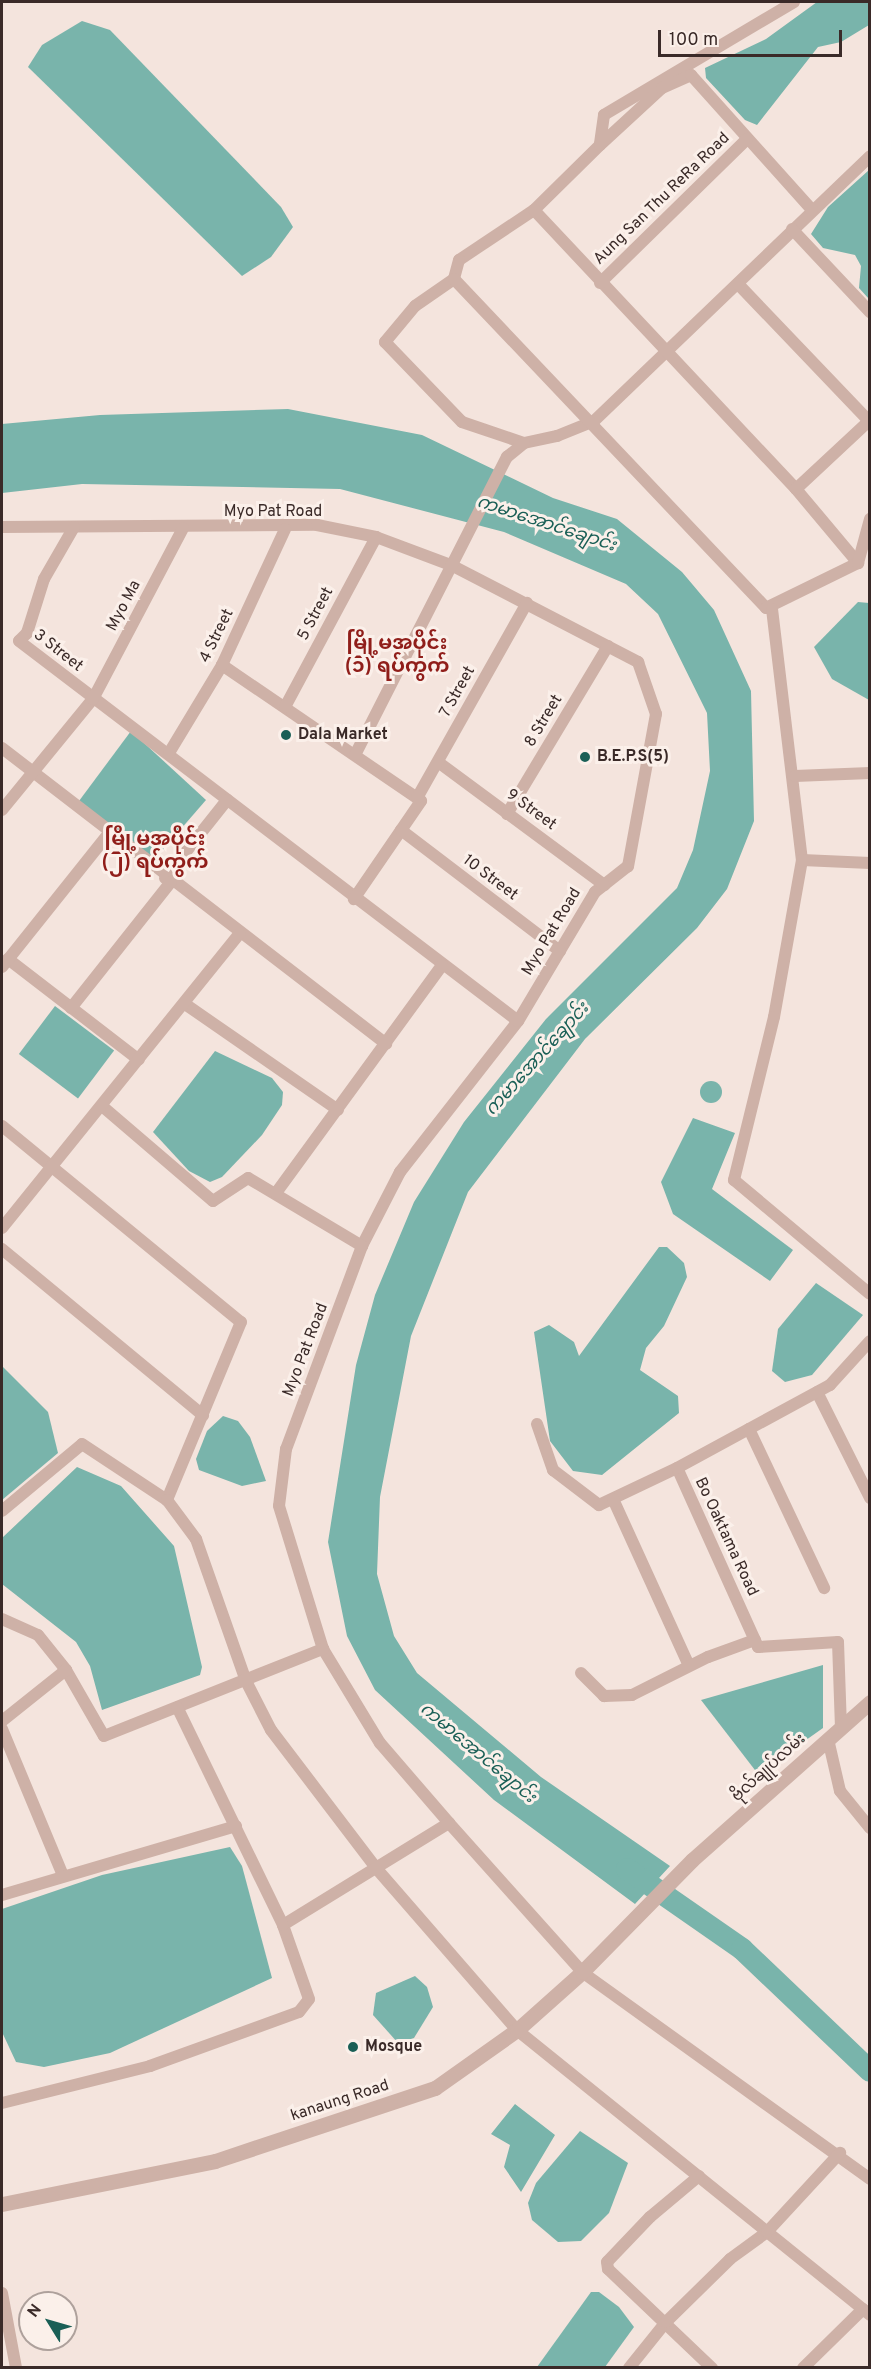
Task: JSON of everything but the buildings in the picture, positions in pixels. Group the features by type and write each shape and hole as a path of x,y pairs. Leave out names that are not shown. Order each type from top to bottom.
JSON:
{"street":[{"path":"600,145 604,116 794,2"},
{"path":"524,443 462,422 385,342 415,306 454,279 459,260 534,210 600,145 682,75 692,75 812,210"},
{"name":"Aung San Thu ReRa Road","path":"600,283 747,139"},
{"path":"355,755 507,457 524,443 594,421 870,156"},
{"path":"534,210 665,353 796,489 858,563"},
{"path":"792,230 870,312"},
{"path":"454,279 594,421 763,606 772,609 858,563 870,519"},
{"path":"738,284 869,420 796,489"},
{"name":"Myo Pat Road","path":"2,527 285,529 317,525 376,537 451,565 638,662 656,714 628,866 604,885 560,951 518,1021 400,1172 362,1246 286,1449 279,1506 323,1648 380,1743 449,1822 582,1972 840,2153 870,2179"},
{"name":"3 Street","path":"74,527 44,579 27,633 19,641 93,699"},
{"name":"Myo Ma","path":"2,810 93,699 183,528"},
{"name":"4 Street","path":"169,753 222,665 285,529"},
{"name":"5 Street","path":"285,707 376,537"},
{"name":"7 Street","path":"401,830 421,801 417,798 527,603"},
{"path":"772,609 795,776 802,860 774,1017 735,1172 739,1187 870,1294"},
{"name":"8 Street","path":"507,814 608,646"},
{"path":"222,665 417,798"},
{"path":"93,699 169,753 354,899 518,1021"},
{"path":"2,748 108,834 386,1044"},
{"name":"9 Street","path":"438,762 604,885"},
{"path":"795,776 870,773"},
{"path":"71,1008 227,800"},
{"path":"354,899 401,830"},
{"name":"10 Street","path":"401,830 560,951"},
{"path":"108,834 5,963 71,1008 139,1060"},
{"path":"802,860 870,863"},
{"path":"2,1228 185,1004 239,934"},
{"path":"276,1193 442,965"},
{"path":"185,1004 338,1110"},
{"path":"102,1106 213,1201 248,1178 362,1246"},
{"path":"2,1126 50,1168 241,1322 167,1500"},
{"path":"2,1250 204,1415"},
{"name":"Bo Oaktama Road","path":"755,1640 677,1468 817,1392 854,1365 870,1341"},
{"path":"817,1392 870,1498"},
{"path":"537,1424 553,1470 599,1505 677,1468"},
{"path":"749,1429 824,1588"},
{"path":"2,1511 82,1444 167,1500 196,1539 246,1681 271,1730 376,1868 517,2030 866,2312 803,2367"},
{"path":"613,1498 689,1666"},
{"path":"2,1619 38,1635 66,1670 104,1736 246,1681 323,1648"},
{"path":"581,1673 604,1696 623,1696 689,1666 755,1640 758,1647 773,1649 838,1642 841,1728"},
{"path":"2,1721 66,1670"},
{"name":"ဗိုလ်ချုပ်လမ်း","path":"633,1919 692,1860 870,1702"},
{"path":"2,2103 150,2066 298,2012 309,1999 283,1925 177,1707"},
{"path":"2,1729 62,1873"},
{"path":"828,1739 840,1791 870,1828"},
{"path":"283,1925 449,1822"},
{"path":"2,1895 62,1873 236,1826"},
{"name":"kanaung Road","path":"2,2204 215,2161 424,2092 517,2030 582,1972 633,1919"},
{"path":"628,2367 666,2322 730,2259 767,2232 840,2153"},
{"path":"699,2176 608,2262 613,2276 666,2322 712,2367"},
{"path":"2,2293 16,2367"}],"water":[{"path":"817,2 869,2 869,25 841,42 818,47 757,125 745,120 706,78 705,68 766,39"},
{"path":"82,21 110,30 281,207 293,227 271,257 242,276 28,67 42,45"},
{"path":"869,170 869,299 859,288 861,266 855,255 823,248 811,234 828,207"},
{"path":"288,409 422,435 553,498 617,519 682,572 714,610 751,691 754,821 727,889 697,928 585,1039 468,1192 411,1336 380,1497 377,1574 394,1636 417,1673 541,1777 670,1866 635,1904 494,1800 375,1690 347,1636 328,1542 356,1365 375,1295 414,1202 464,1122 546,1019 677,888 693,850 710,771 707,713 658,614 626,584 504,532 340,489 82,484 2,493 2,424 100,415"},
{"path":"858,602 869,603 869,700 832,679 814,647"},
{"path":"131,731 206,800 154,860 79,801"},
{"path":"55,1006 114,1051 78,1098 19,1054"},
{"path":"215,1051 272,1078 283,1092 282,1105 262,1135 222,1177 210,1182 189,1171 153,1132"},
{"path":"707,1081 715,1081 722,1088 722,1096 715,1103 707,1103 700,1096 700,1088"},
{"path":"693,1118 735,1133 712,1189 793,1250 770,1281 673,1214 661,1182"},
{"path":"659,1247 667,1247 684,1263 687,1277 664,1326 646,1348 640,1370 678,1396 679,1413 602,1475 573,1471 550,1441 534,1332 549,1325 574,1342 579,1356"},
{"path":"816,1283 863,1315 812,1375 785,1382 772,1371 778,1329"},
{"path":"2,1366 48,1412 58,1453 2,1500"},
{"path":"223,1416 238,1421 250,1437 266,1481 242,1486 199,1470 196,1459 207,1431"},
{"path":"77,1467 121,1486 174,1546 202,1667 200,1675 102,1710 90,1666 76,1642 2,1584 2,1538"},
{"path":"823,1665 823,1728 758,1774 701,1700"},
{"path":"230,1847 242,1866 272,1978 110,2053 44,2067 16,2062 2,2032 2,1909 102,1875"},
{"path":"415,1976 427,1987 433,2007 414,2038 398,2043 373,2015 376,1993"},
{"path":"515,2104 555,2135 521,2192 504,2167 510,2145 491,2134"},
{"path":"580,2131 628,2163 609,2213 581,2241 558,2242 532,2220 528,2203 536,2183"},
{"path":"591,2292 599,2292 619,2307 634,2327 605,2367 537,2367"}],"waterway":[{"name":"ကမာအောင်ချောင်း","path":"627,1869 742,1949 870,2071"}],"place":[{"name":"Dala Market","path":"286,735"},
{"name":"B.E.P.S(5)","path":"585,757"},
{"name":"Mosque","path":"353,2047"}],"district":[{"name":"မြို့မအပိုင်း (၁) ရပ်ကွက်","path":"397,656"},
{"name":"မြို့မအပိုင်း (၂) ရပ်ကွက်","path":"155,852"}]}
